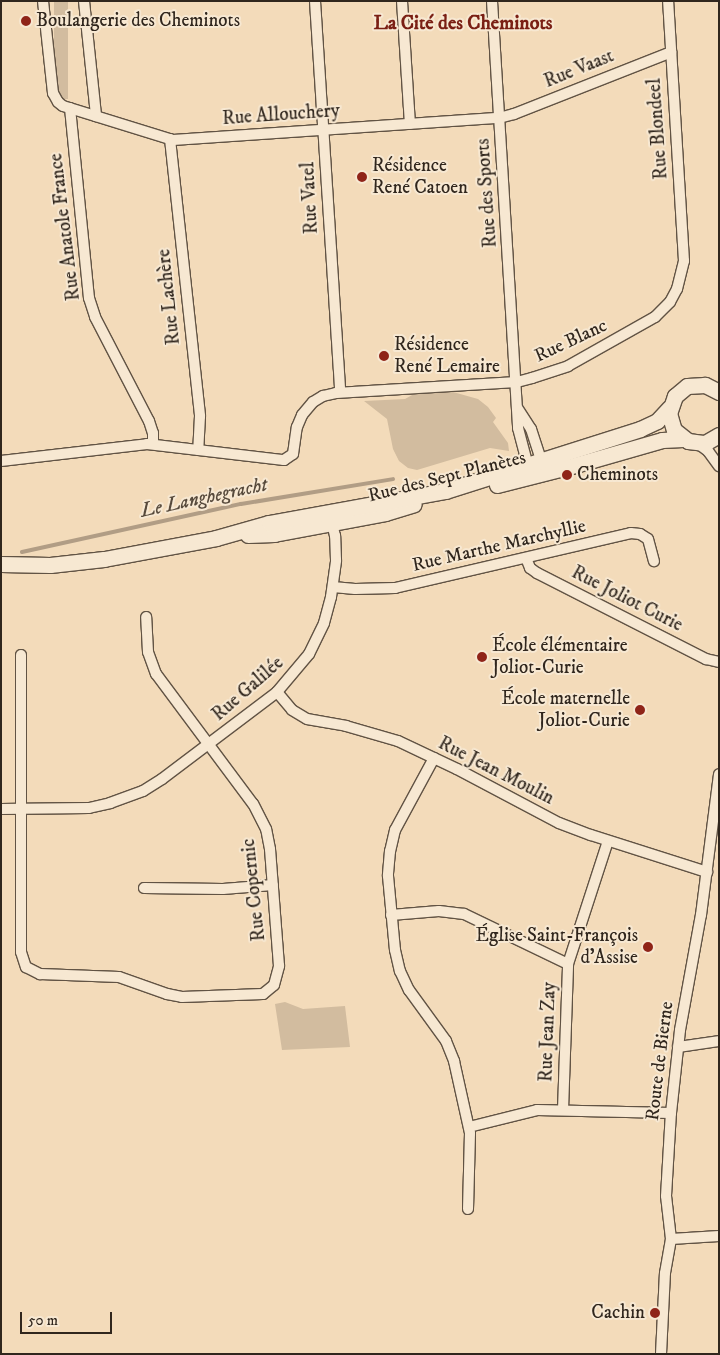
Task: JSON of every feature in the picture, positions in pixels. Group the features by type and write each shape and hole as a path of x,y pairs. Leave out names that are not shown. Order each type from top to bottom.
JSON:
{"street":[{"path":"43,1 53,93 61,104 70,108"},
{"path":"84,1 96,116"},
{"name":"Rue Vatel","path":"316,1 340,392"},
{"path":"402,1 410,124"},
{"name":"Rue des Sports","path":"492,1 519,434 536,469"},
{"name":"Rue Blondeel","path":"668,1 684,254"},
{"name":"Rue Vaast","path":"499,118 523,111 671,52"},
{"name":"Rue Allouchery","path":"70,108 170,140 499,118"},
{"name":"Rue Anatole France","path":"70,108 89,298 95,317 149,421 153,433 153,444"},
{"name":"Rue Lachère","path":"170,140 200,416 198,450"},
{"name":"Rue Blanc","path":"198,450 275,460 288,459 293,454 297,427 307,408 323,396 340,392 517,382 568,366 656,317 670,302 677,289 684,254"},
{"name":"Rue des Sept Planètes","path":"536,469 657,421 669,408 676,394 690,385 705,385 718,391"},
{"path":"669,408 672,426 690,441 708,451 719,466"},
{"path":"518,409 531,429 536,469"},
{"name":"Rue des Sept Planètes","path":"1,564 39,565 78,562 216,538 269,523 331,518 662,440 710,441 719,435"},
{"path":"1,461 153,444 198,450"},
{"name":"Rue Galilée","path":"1,809 89,808 118,801 149,788 277,692 294,674 313,648 324,623 333,587 336,550 331,518"},
{"name":"Rue Marthe Marchyllie","path":"333,587 355,590 395,588 634,533 643,535 649,541 654,561"},
{"name":"Rue Joliot Curie","path":"526,558 530,568 537,573 706,659 719,662"},
{"name":"Rue Copernic","path":"20,809 21,952 23,963 30,970 40,974 119,977 167,994 188,998 258,995 272,988 278,976 279,960 269,842 261,817 153,669 148,652 146,617"},
{"path":"20,655 20,809"},
{"name":"Rue Jean Moulin","path":"277,692 292,710 307,718 377,734 434,758 548,818 608,840 707,872"},
{"path":"434,758 393,837 388,868 395,950 400,970 409,990 442,1036 451,1052 469,1127 468,1209"},
{"name":"Route de Bierne","path":"662,1354 665,1273 671,1239 666,1196 671,1113 678,1047 699,931 718,780"},
{"name":"Rue Jean Zay","path":"563,1110 568,964 608,840"},
{"path":"144,888 223,889 273,885"},
{"path":"392,914 445,911 464,914 568,964"},
{"path":"678,1047 719,1041"},
{"path":"469,1127 490,1123 524,1112 563,1110 671,1113"},
{"path":"671,1239 719,1236"}],"shaded area":[{"path":"54,1 68,1 68,99 54,99"},
{"path":"453,392 478,399 488,407 496,418 493,422 508,443 509,451 490,448 417,470 408,468 399,461 393,449 387,419 364,401 405,399 414,394"},
{"path":"285,1002 303,1009 345,1006 350,1047 282,1050 275,1004"}],"waterway":[{"name":"Le Langhegracht","path":"22,552 241,504 393,479"}],"place":[{"name":"Boulangerie des Cheminots","path":"26,21"},
{"name":"Résidence René Catoen","path":"362,177"},
{"name":"Résidence René Lemaire","path":"384,356"},
{"name":"Cheminots","path":"567,475"},
{"name":"École élémentaire Joliot-Curie","path":"482,657"},
{"name":"École maternelle Joliot-Curie","path":"640,710"},
{"name":"Église Saint-François d'Assise","path":"648,947"},
{"name":"Cachin","path":"655,1313"}],"district":[{"name":"La Cité des Cheminots","path":"463,23"}]}
